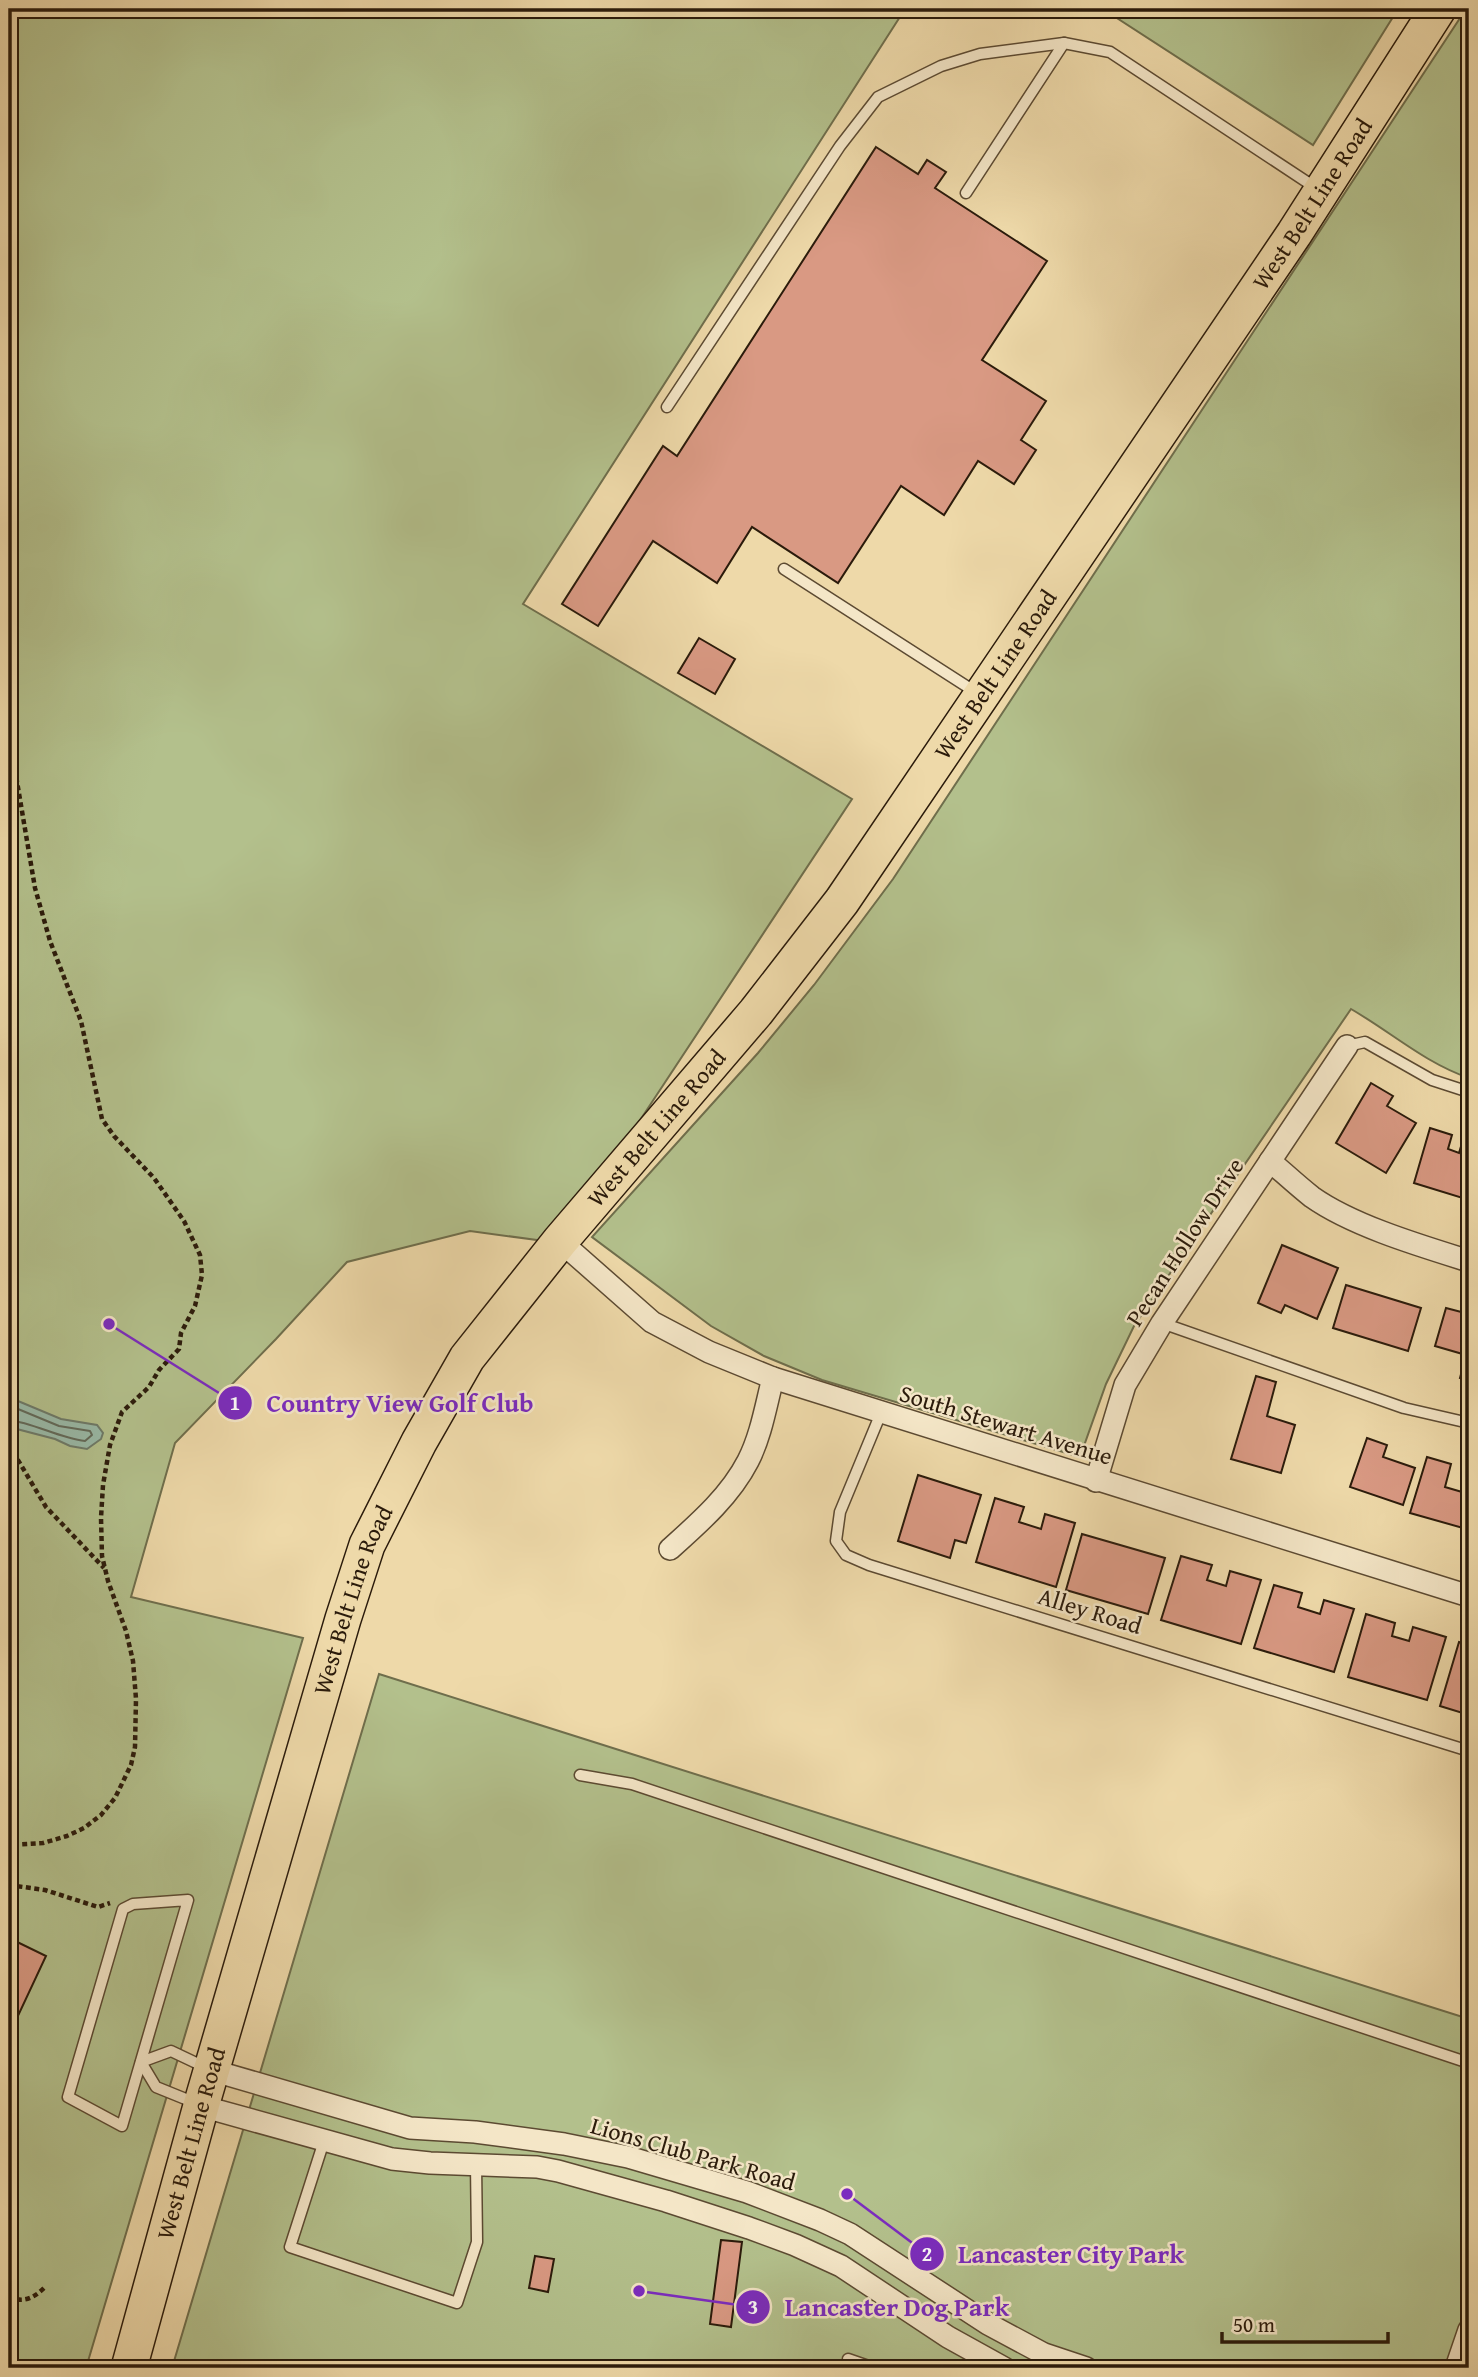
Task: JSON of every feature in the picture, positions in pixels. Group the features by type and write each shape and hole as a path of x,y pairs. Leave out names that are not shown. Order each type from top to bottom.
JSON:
{"main road":[{"name":"West Belt Line Road","path":"129,2368 211,2070 367,1545 419,1442 467,1359 560,1241 764,1002 842,901 1321,192 1438,9"}],"street":[{"name":"Pecan Hollow Drive","path":"1096,1480 1125,1385 1162,1323 1346,1046"},
{"path":"1270,1161 1314,1198 1346,1216 1424,1247 1469,1261"},
{"name":"South Stewart Avenue","path":"560,1241 652,1322 709,1352 773,1378 1469,1596"},
{"path":"670,1549 728,1491 748,1461 773,1378"},
{"name":"Lions Club Park Road","path":"211,2070 410,2127 539,2140 628,2157 747,2192 850,2234 1041,2361 1084,2368"},
{"path":"201,2106 392,2159 430,2164 537,2167 666,2201 777,2238 841,2266 948,2337 1004,2368"},
{"path":"324,2141 334,2106"},
{"path":"475,2132 476,2164"},
{"path":"537,2167 539,2140"},
{"path":"777,2238 787,2208"},
{"path":"1456,2368 1469,2330"}],"lane":[{"path":"667,407 840,146 878,97 941,66 980,54 1064,43 1110,52 1321,192"},
{"path":"966,193 1064,43"},
{"path":"784,569 982,696"},
{"path":"1346,1046 1364,1042 1432,1080 1469,1092"},
{"path":"1162,1323 1404,1408 1469,1423"},
{"name":"Alley Road","path":"881,1413 840,1512 836,1541 846,1555 869,1565 1469,1751"},
{"path":"580,1775 632,1784 1469,2063"},
{"path":"188,1900 141,2062 122,2126 68,2097 123,1909 133,1904 188,1900"},
{"path":"141,2062 171,2051 211,2070"},
{"path":"141,2062 156,2087 201,2106"},
{"path":"324,2141 290,2247 457,2303 477,2242 476,2164"},
{"path":"848,2359 874,2368"}],"path":[{"path":"9,744 35,888 50,941 81,1021 102,1119 114,1136 154,1178 184,1221 200,1255 202,1275 195,1306 181,1333 179,1349 159,1370 149,1387 122,1412 103,1485 100,1518 102,1556 133,1661 136,1699 135,1747 131,1765 115,1798 101,1815 84,1828 43,1843 9,1845"},
{"path":"9,1445 46,1507 96,1557 106,1571"},
{"path":"9,1885 45,1890 98,1907 109,1903 123,1909"},
{"path":"9,2296 15,2300 25,2300 36,2296 44,2288"}],"green space":[{"path":"9,9 905,9 523,604 852,799 559,1243 470,1231 347,1262 175,1443 131,1597 303,1638 86,2368 9,2368"},
{"path":"965,9 1398,9 1313,145 1109,13"},
{"path":"1466,9 1469,9 1469,1078 1423,1056 1351,1009 1134,1326 1106,1384 1080,1457 822,1380 764,1356 711,1326 592,1237 758,1053 814,985 893,879"},
{"path":"379,1674 1469,2019 1469,2368 172,2368"}],"water":[{"path":"18,1401 61,1419 97,1425 103,1433 101,1439 87,1449 13,1428 9,1424 9,1404"}],"building":[{"path":"876,147 918,174 927,160 946,172 935,188 1047,261 982,360 1046,401 1021,440 1036,450 1014,484 978,461 944,515 901,486 838,583 752,527 717,583 653,541 598,626 562,604 663,446 677,456"},
{"path":"699,638 735,659 715,694 678,673"},
{"path":"1371,1083 1393,1096 1387,1106 1416,1123 1386,1173 1336,1143"},
{"path":"1430,1128 1452,1135 1448,1149 1459,1153 1465,1133 1469,1134 1469,1200 1414,1183"},
{"path":"1282,1245 1338,1268 1317,1319 1285,1305 1281,1313 1258,1303"},
{"path":"1346,1285 1421,1308 1408,1351 1333,1328"},
{"path":"1446,1308 1469,1314 1469,1380 1460,1378 1466,1355 1435,1346"},
{"path":"1256,1376 1276,1382 1267,1416 1295,1425 1281,1473 1231,1459"},
{"path":"1367,1438 1387,1445 1383,1457 1415,1468 1403,1505 1350,1487"},
{"path":"1427,1457 1451,1464 1445,1487 1469,1494 1463,1528 1410,1513"},
{"path":"918,1475 981,1495 966,1543 955,1540 950,1558 898,1541"},
{"path":"995,1498 1024,1507 1019,1522 1041,1529 1045,1514 1075,1523 1056,1587 976,1562"},
{"path":"1082,1534 1165,1558 1148,1614 1066,1590"},
{"path":"1181,1556 1212,1565 1207,1580 1226,1586 1230,1571 1261,1580 1241,1644 1161,1620"},
{"path":"1274,1585 1302,1593 1298,1607 1320,1614 1324,1600 1354,1609 1334,1672 1254,1648"},
{"path":"1366,1614 1395,1623 1392,1636 1409,1641 1413,1627 1446,1637 1427,1700 1348,1677"},
{"path":"1459,1642 1469,1645 1469,1715 1440,1706"},
{"path":"9,1938 46,1956 9,2035"},
{"path":"721,2240 742,2242 731,2327 710,2324"},
{"path":"535,2256 554,2259 548,2292 529,2288"}],"place":[{"name":"Country View Golf Club","path":"109,1324"},
{"name":"Lancaster City Park","path":"847,2194"},
{"name":"Lancaster Dog Park","path":"639,2291"}]}
